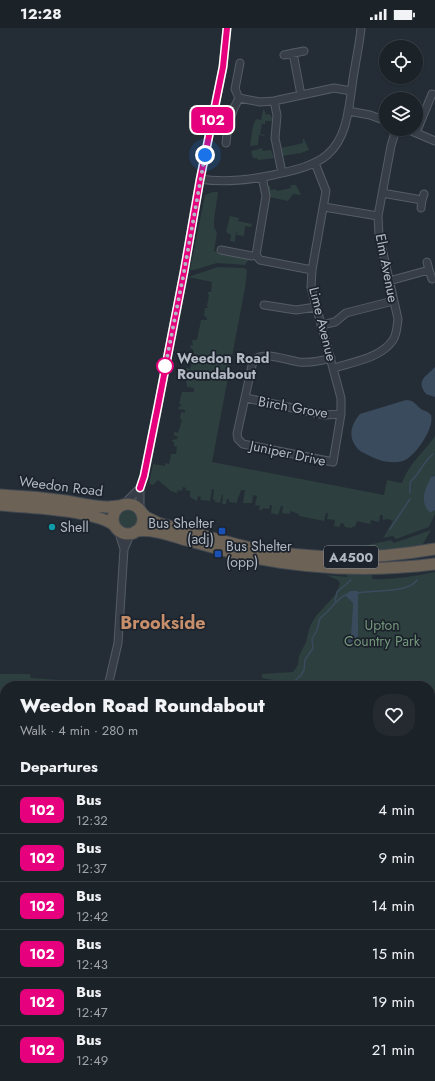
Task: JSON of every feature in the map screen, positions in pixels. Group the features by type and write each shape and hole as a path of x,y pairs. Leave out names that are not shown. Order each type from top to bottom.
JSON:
{"highway":[{"name":"Weedon Road","path":"0,495 66,501 112,508 122,505"},
{"path":"131,504 141,511 143,521 141,526 133,532 124,533 116,527 113,515 122,505 131,504"},
{"name":"Weedon Road","path":"0,505 92,516 106,519 116,527"},
{"name":"A4500","path":"141,511 146,517 158,523 247,547 298,555 347,557 385,556 435,549"},
{"name":"A4500","path":"133,532 152,531 245,556 293,564 328,567 387,568 435,564"}],"street":[{"path":"141,511 140,488 144,476 158,406 200,180 223,67 227,28"},
{"path":"200,180 221,182 262,177 282,173 315,163 327,156 336,146 340,138 348,111 361,28"},
{"path":"284,54 304,51"},
{"path":"293,53 301,95"},
{"path":"239,98 235,89 240,63"},
{"path":"239,98 260,102 274,101 334,88 351,91"},
{"path":"423,115 431,94"},
{"path":"226,143 230,118 234,106 239,98"},
{"path":"274,101 278,115 275,138 282,173"},
{"path":"348,111 370,115 379,118"},
{"name":"Elm Avenue","path":"334,368 383,350 394,340 398,319 379,235 378,216 394,136"},
{"path":"423,136 435,141"},
{"name":"Lime Avenue","path":"315,163 326,191 312,270 311,287 341,398 341,414 333,462"},
{"path":"262,177 266,196 256,255 260,260 312,270"},
{"path":"382,193 424,197 421,208"},
{"path":"324,207 378,216"},
{"path":"221,250 252,256 256,255"},
{"path":"389,280 428,266 432,279"},
{"path":"321,325 335,322 346,313 393,301"},
{"path":"264,305 296,310 316,307"},
{"name":"Juniper Drive","path":"330,358 300,362 263,355 257,357 253,361 238,440 243,444 333,462"},
{"name":"Birch Grove","path":"246,398 325,415 341,414"},
{"path":"122,505 140,488"},
{"path":"109,681 118,643 124,549 116,527"},
{"path":"124,549 133,532"}],"green space":[{"path":"264,109 266,115 270,114 271,117 274,116 273,121 265,121 265,124 262,124 260,134 265,135 259,135 258,145 250,146 253,126 256,119 261,120"},
{"path":"303,139 309,150 282,156 281,148 303,143"},
{"path":"262,148 263,151 271,150 274,158 258,160 257,158 253,158 251,151"},
{"path":"290,185 296,185 301,195 293,194 288,201 270,197 268,186 270,186 271,190 276,189 277,191 291,188"},
{"path":"218,192 214,220 214,227 217,233 214,251 249,259 245,265 217,263 190,270 205,195"},
{"path":"230,216 239,218 238,221 252,224 251,227 245,226 244,236 237,235 236,231 235,242 230,241 231,235 226,232"},
{"path":"218,267 243,268 247,271 212,462 384,495 387,480 402,483 409,468 435,436 435,476 431,477 430,513 435,510 435,514 429,527 396,539 393,536 383,538 393,521 388,519 383,520 383,515 380,515 379,522 371,520 370,524 357,521 355,527 353,526 352,528 345,527 343,523 341,523 339,527 334,526 335,520 327,519 328,513 326,513 324,521 299,516 299,514 290,511 290,514 282,513 283,506 281,506 278,515 271,513 272,505 270,505 269,509 263,508 262,510 259,510 260,506 255,505 257,496 253,495 252,503 243,503 245,490 241,490 237,503 229,502 229,499 227,499 226,504 222,504 222,494 220,503 215,502 213,499 214,489 212,489 210,501 200,500 201,497 198,496 197,501 190,497 190,491 185,490 186,488 183,487 182,491 178,490 177,493 171,491 158,480 153,485 149,484 153,464 165,466 165,463 169,464 171,454 176,454 177,447 174,446 174,442 172,440 177,439 178,437 174,435 174,432 178,433 182,420 180,419 181,412 185,413 185,410 178,409 179,406 181,407 181,404 179,404 182,392 194,392 194,388 187,387 186,380 188,378 197,379 197,377 188,375 186,368 190,369 192,363 189,362 189,356 194,351 190,347 193,345 192,340 197,340 201,320 207,320 204,316 205,308 209,308 207,306 209,295 208,292 211,292 212,282 188,277"},
{"path":"128,507 132,508 138,514 138,522 132,528 128,529 124,528 118,522 117,518 118,514 124,508"},
{"path":"431,530 423,544 419,546 355,554 355,548 391,540 394,543"},
{"name":"Upton Country Park","path":"435,572 435,681 273,681 262,678 262,674 293,672 298,665 299,656 306,642 310,626 316,616 335,595 340,584 338,580 326,575 347,577 347,574 372,575 372,579 404,577"},
{"path":"0,674 30,674 31,678 74,681 0,681"}],"water":[{"path":"435,367 435,397 426,394 423,389 422,382 423,379"},
{"path":"406,400 413,402 431,415 430,427 427,434 413,454 399,462 381,461 363,453 356,447 351,433 353,425 360,414"},
{"path":"435,476 435,510 430,513 425,504 424,495 431,477"},
{"path":"350,591 358,591 358,637 352,644 348,643 348,640 351,635 353,603 345,595"}],"waterway":[{"path":"410,493 410,482 433,454"},
{"path":"390,529 410,499"},
{"path":"335,601 337,592 351,580"},
{"path":"358,593 399,589 407,587 417,580"},
{"path":"294,681 304,670 305,660 313,648 312,639 317,630 320,618 345,595"}],"bus line":[{"name":"102","path":"140,488 144,476 158,406 200,180 223,67 227,28"}],"place":[{"name":"Weedon Road Roundabout","path":"165,366"},
{"name":"Shell","path":"52,527"},
{"name":"Bus Shelter (adj)","path":"222,531"},
{"name":"Bus Shelter (opp)","path":"218,554"}],"district":[{"name":"Brookside","path":"163,623"}],"route":[{"path":"165,366 165,368 205,155"}]}
